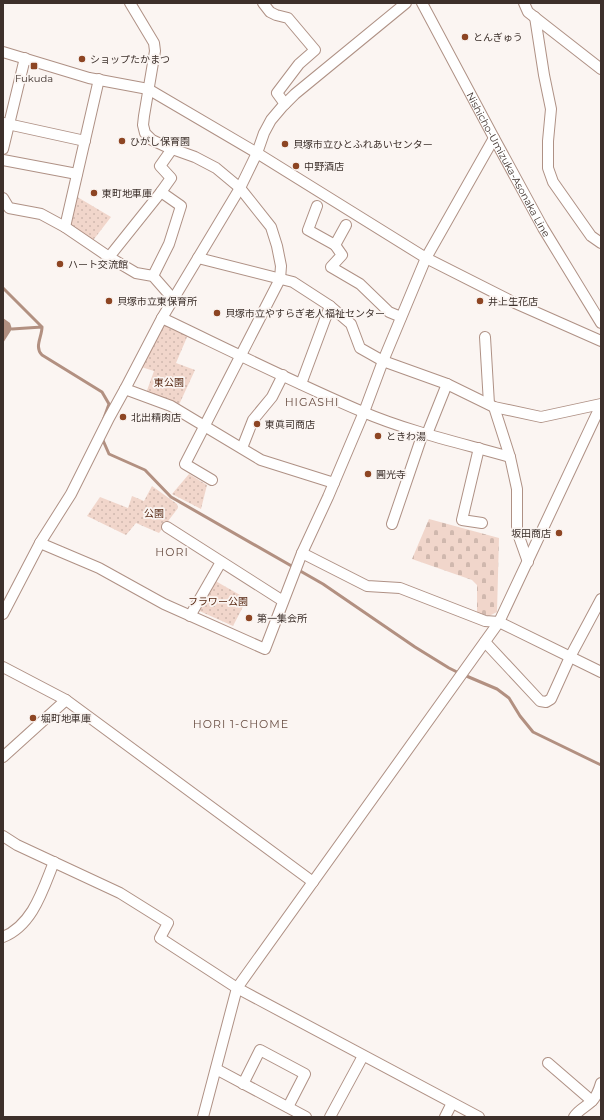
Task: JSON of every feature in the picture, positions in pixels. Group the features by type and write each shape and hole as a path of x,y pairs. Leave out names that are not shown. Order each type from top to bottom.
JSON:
{"street":[{"path":"130,3 154,43 155,51 143,125 145,133 152,140 195,157 216,168 240,188 271,227 281,266 280,279 185,464 212,480"},
{"path":"263,3 270,12 288,18 315,50 299,64 277,93 285,104"},
{"path":"3,614 40,543 72,494 109,418 126,389 162,318 240,188 271,120 285,104 406,3"},
{"name":"Nishicho-Umizuka-Asonaka Line","path":"422,3 544,228 601,323"},
{"path":"524,3 528,12 601,69"},
{"path":"535,16 541,61 552,110 548,141 548,168 553,182 592,236 601,243"},
{"path":"3,52 99,79 148,89 257,153 426,258 515,303 601,342"},
{"path":"3,149 6,123 25,58"},
{"path":"65,227 99,79"},
{"path":"6,123 85,141"},
{"path":"40,543 99,568 164,604 265,649 302,553 364,412 383,361 426,258 494,138"},
{"path":"109,257 171,178 160,166 172,149"},
{"path":"3,160 77,174"},
{"path":"153,276 169,244 181,206 161,192"},
{"path":"3,198 9,208 42,214 65,227 109,257 136,273 153,276 174,300"},
{"path":"317,206 308,230 335,245 342,255 331,267 360,284 389,312 401,317"},
{"path":"335,245 346,224"},
{"path":"198,258 293,282 330,306 351,324 360,348 383,361 447,384 491,406 540,417 601,405"},
{"path":"301,384 330,306"},
{"path":"162,318 240,356 364,412 425,434 510,457"},
{"path":"485,338 491,406 510,457 517,489 517,531 528,562"},
{"path":"242,448 253,420 272,398 282,375"},
{"path":"392,524 425,434 447,384"},
{"path":"126,389 171,406 261,460 334,483"},
{"path":"203,1117 237,988 499,622 601,405"},
{"path":"479,448 462,520 482,523"},
{"path":"167,527 283,602"},
{"path":"302,553 367,586 400,588 485,621 499,622 601,672"},
{"path":"190,616 221,562"},
{"path":"485,642 540,701 546,702 551,699 570,657 601,599"},
{"path":"3,667 66,700 313,882"},
{"path":"3,757 66,700"},
{"path":"3,836 17,845 120,893 168,923 160,938 237,988 479,1117"},
{"path":"3,937 11,934 27,920 40,896 54,862"},
{"path":"243,1084 260,1050 305,1074 288,1107"},
{"path":"330,1117 363,1056"},
{"path":"548,1063 592,1101"},
{"path":"216,1069 306,1117"},
{"path":"574,1117 576,1113 592,1101 598,1093 601,1083"},
{"path":"444,1117 452,1103"}],"green space":[{"path":"74,195 111,217 91,243 65,227"},
{"name":"東公園","path":"162,318 190,330 176,363 195,370 177,409 145,396 154,371 138,366"},
{"path":"189,474 207,485 201,509 172,494"},
{"name":"公園","path":"152,486 177,504 178,508 159,533 136,523 126,535 87,516 100,497 128,508 132,496 144,501"},
{"path":"429,519 499,538 497,612 489,616 477,613 477,585 472,580 412,559"},
{"name":"フラワー公園","path":"212,579 247,599 233,626 195,609"}],"shaded area":[{"path":"3,318 10,323 12,329 3,343"}],"waterway":[{"path":"3,288 42,327"},
{"path":"12,329 42,327 38,345 42,355 102,392 109,404 104,418"},
{"path":"102,438 109,454 145,470 171,497 323,584 415,647 459,673"},
{"path":"464,675 497,689 509,698 520,716 533,732 601,765"}],"place":[{"name":"とんぎゅう","path":"465,37"},
{"name":"ショップたかまつ","path":"82,59"},
{"name":"Fukuda","path":"34,66"},
{"name":"ひがし保育園","path":"122,141"},
{"name":"貝塚市立ひとふれあいセンター","path":"285,144"},
{"name":"中野酒店","path":"296,166"},
{"name":"東町地車庫","path":"94,193"},
{"name":"ハート交流館","path":"60,264"},
{"name":"貝塚市立東保育所","path":"109,301"},
{"name":"井上生花店","path":"480,301"},
{"name":"貝塚市立やすらぎ老人福祉センター","path":"217,313"},
{"name":"北出精肉店","path":"123,417"},
{"name":"東眞司商店","path":"257,424"},
{"name":"ときわ湯","path":"378,436"},
{"name":"圓光寺","path":"368,474"},
{"name":"坂田商店","path":"559,533"},
{"name":"第一集会所","path":"249,618"},
{"name":"堀町地車庫","path":"33,718"}],"district":[{"name":"HIGASHI","path":"312,402"},
{"name":"HORI","path":"172,552"},
{"name":"HORI 1-CHOME","path":"241,724"}]}
